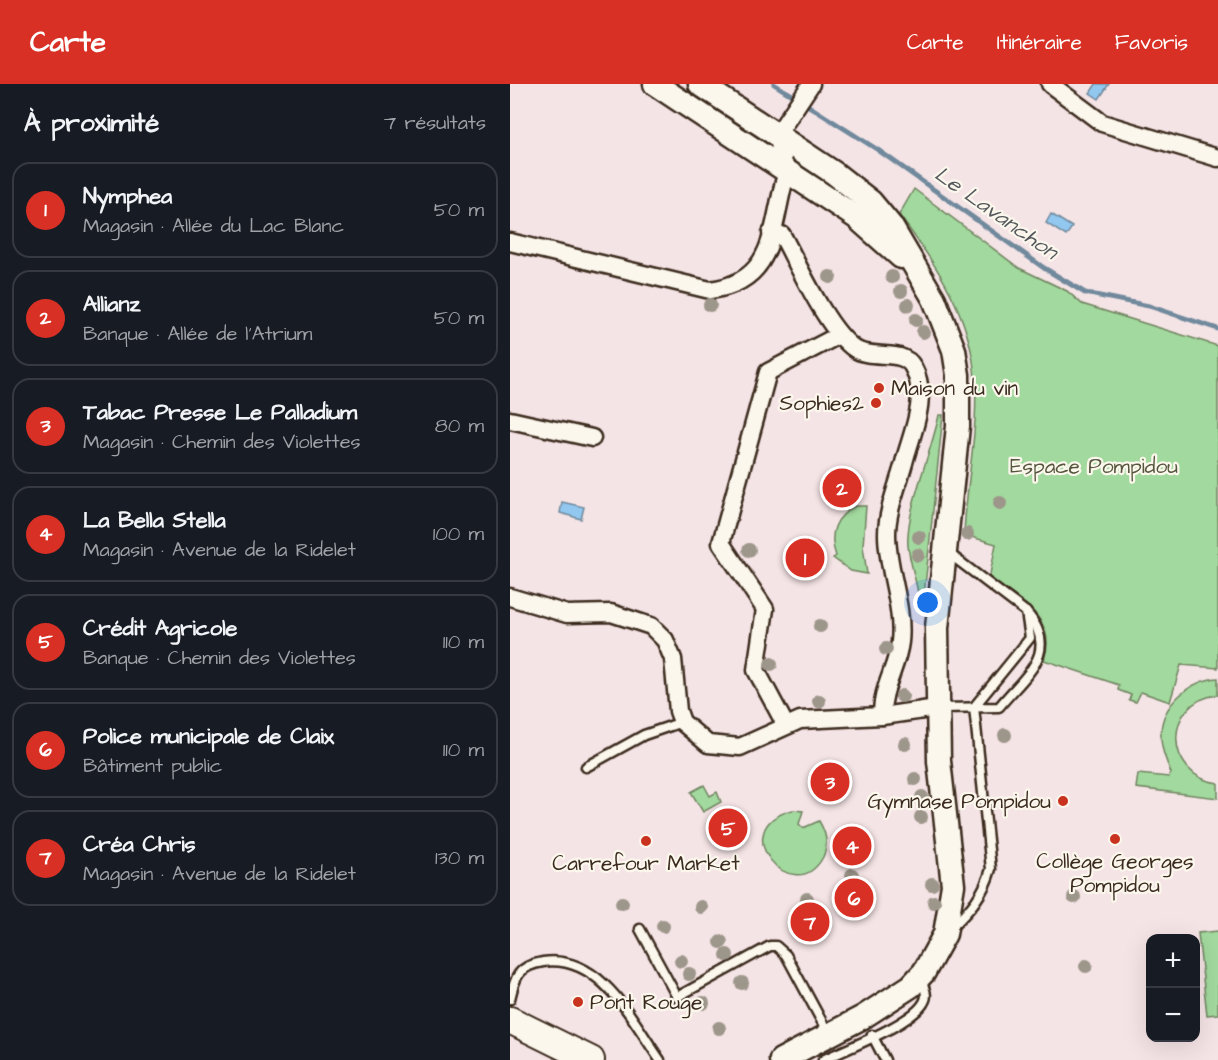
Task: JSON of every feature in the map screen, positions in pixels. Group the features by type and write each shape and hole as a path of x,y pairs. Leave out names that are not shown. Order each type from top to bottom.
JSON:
{"main road":[{"path":"655,84 856,217 921,275"},
{"path":"700,84 834,173 871,202 891,226 921,275 944,322 954,350 958,375 958,426 937,628 939,761 953,885 945,934 920,978 884,1005 829,1034 794,1057"},
{"path":"745,142 764,142 777,135"},
{"path":"510,1020 591,1060"}],"street":[{"path":"510,242 710,290 732,287 749,278 765,256 785,168 777,135 811,84"},
{"path":"1050,84 1102,123 1218,158"},
{"path":"771,233 782,235 839,335 857,351 876,356 904,358 912,363 920,394 886,533 900,617 900,642 885,686 882,716"},
{"path":"785,724 756,670 765,609 721,543 768,372 839,335"},
{"path":"510,420 592,438"},
{"path":"510,597 567,614 611,613 651,626 665,640 673,659 678,711 682,722 708,744 726,748 740,747 785,724 800,720 882,716 937,708"}],"lane":[{"path":"937,708 999,707 1041,654 1040,632 1026,612 944,550"},
{"path":"945,934 973,906 987,883 991,869 974,707 1030,638 1026,612"},
{"path":"586,767 644,735 682,722"},
{"path":"640,929 677,997 770,946 776,946 786,955 829,1034"},
{"path":"510,999 515,976 531,964 556,960 579,966 601,980 660,1060"},
{"path":"823,1060 916,1014 926,1000 926,992 920,978"},
{"path":"872,1035 885,1060"}],"green space":[{"name":"Espace Pompidou","path":"914,189 1019,268 1067,291 1082,304 1218,346 1218,668 1181,665 1170,702 1141,692 1136,702 1129,700 1131,695 1118,690 1119,685 1044,660 1047,645 1046,632 1041,621 1023,602 989,579 996,544 964,535 975,426 973,361 962,320 945,283 899,215"},
{"path":"939,415 943,415 923,605 920,605 909,553 908,532"},
{"path":"856,506 866,506 863,546 867,574 851,571 833,558 836,556 833,533 838,520"},
{"path":"1218,678 1218,695 1200,700 1187,710 1179,724 1177,739 1180,754 1187,767 1200,777 1218,783 1218,798 1136,788 1138,774 1169,777 1171,773 1162,748 1161,732 1172,703 1198,683"},
{"path":"704,785 710,796 717,792 721,802 703,812 691,792"},
{"path":"793,810 803,811 799,824 803,828 819,821 826,843 823,857 810,871 796,875 782,870 770,860 764,847 764,832 773,819"},
{"path":"1218,931 1218,1014 1207,1015 1200,934 1198,933"}],"water":[{"path":"1096,84 1109,84 1099,99 1090,93"},
{"path":"1051,214 1072,227 1066,236 1046,223"},
{"path":"562,502 584,507 581,519 560,513"}],"waterway":[{"name":"Le Lavanchon","path":"774,84 878,150 1044,268 1085,293 1149,306 1218,329"}],"place":[{"name":"Maison du vin","path":"879,388"},
{"name":"Sophies2","path":"876,403"},
{"name":"Allianz","path":"842,488"},
{"name":"Nymphea","path":"805,558"},
{"name":"Tabac Presse Le Palladium","path":"830,782"},
{"name":"Gymnase Pompidou","path":"1063,801"},
{"name":"Crédit Agricole","path":"728,828"},
{"name":"Collège Georges Pompidou","path":"1115,839"},
{"name":"Carrefour Market","path":"646,841"},
{"name":"La Bella Stella","path":"852,846"},
{"name":"Police municipale de Claix","path":"854,898"},
{"name":"Créa Chris","path":"810,922"},
{"name":"Pont Rouge","path":"578,1002"}]}
